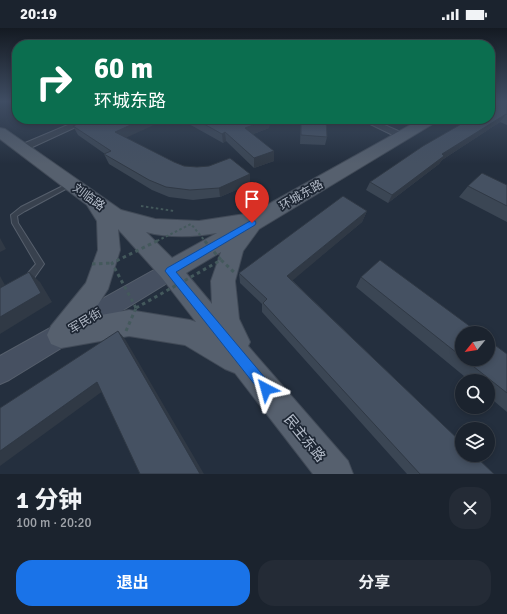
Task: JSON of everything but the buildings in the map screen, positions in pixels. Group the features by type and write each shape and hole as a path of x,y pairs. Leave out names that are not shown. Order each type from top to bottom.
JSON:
{"main road":[{"name":"环城东路","path":"170,271 423,124"},
{"name":"刘临路","path":"0,132 126,224 170,271"},
{"path":"92,199 118,216 155,227 199,229 243,222 280,207"},
{"path":"61,335 96,289 110,250 107,220 92,199"},
{"path":"247,365 226,321 223,281 233,248 253,223 280,207"},
{"name":"军民街","path":"0,371 170,271"},
{"name":"民主东路","path":"170,271 335,474"},
{"path":"61,335 129,323 190,333 247,365"}],"street":[{"path":"22,148 77,124"},
{"path":"375,124 402,136"}],"lane":[{"path":"16,287 29,279 40,264 16,223 14,215 71,184"}],"path":[{"path":"137,206 175,211"},
{"path":"92,264 112,263 191,224 221,260 235,273"},
{"path":"88,270 92,264 92,257"},
{"path":"126,331 136,308 221,260"},
{"path":"112,263 136,308"}],"route":[{"path":"252,223 170,271 266,389"}]}
